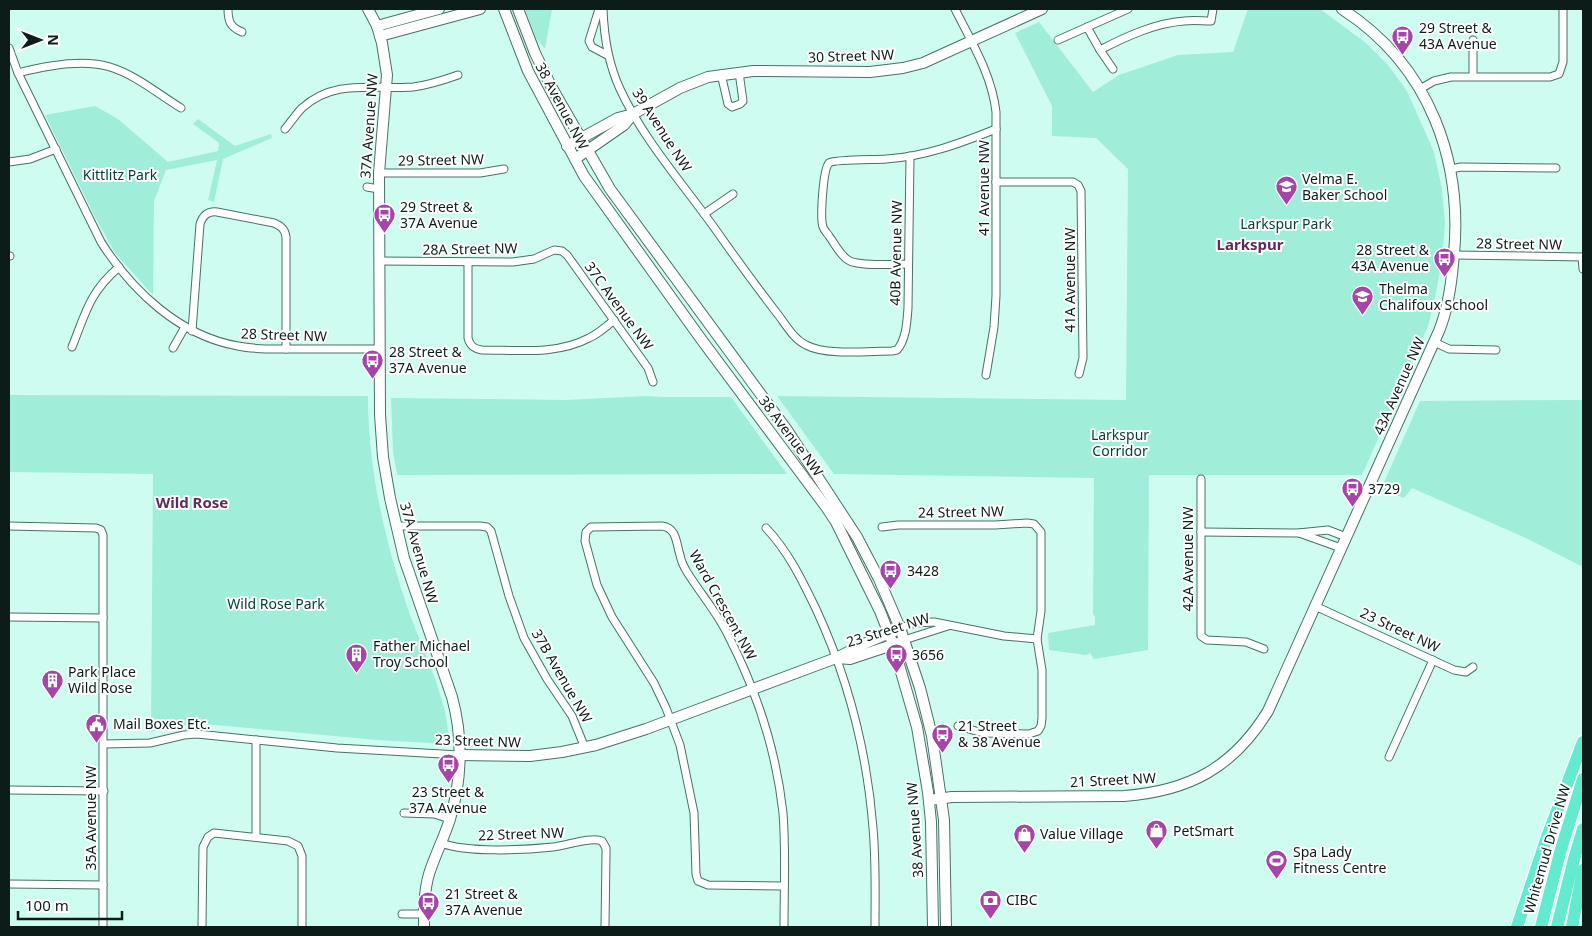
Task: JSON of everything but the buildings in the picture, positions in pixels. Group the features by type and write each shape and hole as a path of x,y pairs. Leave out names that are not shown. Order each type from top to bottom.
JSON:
{"highway":[{"path":"1517,927 1546,837 1583,742"},
{"name":"Whitemud Drive NW","path":"1541,927 1561,849 1583,779"},
{"name":"Whitemud Drive NW","path":"1557,927 1583,829"},
{"path":"1572,927 1583,870"}],"street":[{"path":"228,9 228,20 232,27 242,32"},
{"name":"37A Avenue NW","path":"368,9 378,31 385,60 387,87 379,173 381,442 387,485 396,526 417,598 452,697 458,727 460,755 459,778 450,819 429,875 425,894 424,927"},
{"path":"378,31 439,9"},
{"path":"378,31 480,9"},
{"name":"38 Avenue NW","path":"504,9 528,71 584,176 826,506 874,596 893,644 917,727 929,800 932,843 933,927"},
{"name":"38 Avenue NW","path":"518,9 542,67 580,139 610,189 823,482 857,537 879,579 900,628 929,723 942,798 945,840 946,927"},
{"name":"39 Avenue NW","path":"601,9 608,55 621,90 633,114 658,152 792,334 805,345 829,351 892,351 898,349"},
{"name":"39 Avenue NW","path":"601,9 589,41 592,47 608,55"},
{"name":"41 Avenue NW","path":"955,9 990,84 995,104 996,296 994,327 986,375"},
{"name":"30 Street NW","path":"567,146 618,118 633,114 689,84 721,74 739,72 887,70 923,63 1042,9"},
{"path":"1058,40 1128,9"},
{"path":"1100,50 1116,41 1165,24 1211,20 1213,9"},
{"name":"43A Avenue NW","path":"1268,712 1434,342 1446,310 1454,255 1456,218 1451,170 1439,130 1420,89 1400,62 1374,34 1342,9"},
{"path":"1420,89 1443,78 1473,76 1550,77 1559,74 1562,62 1563,9"},
{"path":"1087,27 1113,69"},
{"path":"1473,40 1473,76"},
{"name":"28 Street NW","path":"9,48 12,65 18,73 98,236 119,267 154,303 188,329 216,341 236,346 257,349 380,349"},
{"path":"18,73 77,64 102,65 130,76 181,108"},
{"path":"721,74 728,104 732,107 743,101 739,72"},
{"path":"285,129 304,107 329,93 352,87 422,86 458,75"},
{"name":"30 Street NW","path":"575,159 624,126 633,114"},
{"path":"908,264 853,262 842,254 823,226 827,166 839,160 865,161 910,156 943,149 996,130"},
{"path":"9,162 30,159 56,149"},
{"name":"40B Avenue NW","path":"898,349 903,340 907,318 910,156"},
{"path":"1451,170 1461,167 1556,168"},
{"name":"29 Street NW","path":"379,173 480,173 504,169"},
{"name":"41A Avenue NW","path":"996,182 1070,182 1078,186 1083,196 1083,358 1079,374"},
{"name":"37A Avenue NW","path":"367,187 379,189"},
{"path":"704,214 732,194"},
{"path":"173,348 188,329 200,224 206,214 217,212 274,223 283,229 286,237 286,349"},
{"name":"28A Street NW","path":"379,261 520,262 558,250"},
{"name":"37C Avenue NW","path":"558,250 567,256 614,320 648,368 653,382"},
{"name":"28 Street NW","path":"1454,255 1583,257"},
{"path":"1583,257 1583,269"},
{"path":"468,262 468,338 472,347 482,350 547,350 562,348 590,338 614,320"},
{"path":"72,347 92,296 119,267"},
{"path":"1434,342 1453,349 1496,350"},
{"name":"42A Avenue NW","path":"1201,479 1200,628 1203,639 1246,642 1264,649"},
{"name":"24 Street NW","path":"882,527 902,525 1034,524 1039,529 1042,539 1041,611 1036,639"},
{"name":"35A Avenue NW","path":"9,526 96,528 101,530 103,535 103,927"},
{"name":"37B Avenue NW","path":"396,526 480,526 487,527 492,531 509,596 524,638 547,679 572,716 585,748"},
{"name":"Ward Crescent NW","path":"670,719 654,683 612,617 597,585 585,541 586,532 592,526 662,526 672,530 683,564 724,626 753,689"},
{"path":"766,528 778,540 800,577 825,629 858,728 869,788 875,847 875,927"},
{"path":"1201,532 1298,533 1328,530 1346,537"},
{"path":"1298,533 1341,548"},
{"name":"23 Street NW","path":"1315,606 1433,660 1464,672 1473,667"},
{"path":"9,617 103,618"},
{"name":"23 Street NW","path":"104,744 150,743 190,734 351,749 460,755 530,756 585,748 608,742 836,658 900,628 915,623 930,622 1004,636 1036,639"},
{"name":"23 Street NW","path":"836,658 850,659 948,626"},
{"path":"958,726 990,734 1033,734 1040,728 1042,722 1043,687 1041,660 1036,639"},
{"path":"1389,757 1433,660"},
{"path":"753,689 770,741 779,784 784,830 784,927"},
{"name":"21 Street NW","path":"929,800 962,797 1124,796 1170,790 1196,780 1233,755 1256,731 1268,712"},
{"path":"670,719 682,753 692,798 696,834 696,874 698,880 708,885 784,886"},
{"path":"256,740 256,837"},
{"path":"9,790 104,791"},
{"path":"404,813 434,814 450,819"},
{"path":"202,927 203,847 208,836 218,834 288,841 298,846 302,856 302,927"},
{"name":"22 Street NW","path":"441,843 462,849 531,849 563,846 595,839 602,841 606,848 605,927"},
{"path":"9,884 103,885"},
{"path":"402,914 424,914"}],"green space":[{"path":"525,9 552,9 545,49 536,38"},
{"name":"Larkspur Park","path":"1248,9 1320,9 1366,43 1388,65 1407,91 1434,152 1442,189 1445,223 1442,260 1428,326 1362,475 1149,475 1148,650 1094,659 1090,653 1086,655 1049,650 1048,633 1095,625 1093,614 1094,478 834,474 777,396 1126,400 1128,169 1096,138 1052,136 1052,106 1015,33 1039,22 1093,92 1119,75 1178,55 1233,52"},
{"name":"Kittlitz Park","path":"95,106 118,119 168,162 218,151 219,143 193,124 198,119 235,146 271,134 272,138 223,159 214,202 208,200 217,160 166,170 154,201 153,295 115,253 96,219 45,115"},
{"name":"Wild Rose Park","path":"9,395 368,396 371,449 379,502 391,554 407,606 440,693 448,729 448,744 377,740 204,724 176,726 151,732 153,474 9,472"},
{"path":"647,396 731,397 787,474 397,475 393,451 391,398 566,400"},
{"path":"1583,400 1583,567 1526,538 1412,488 1404,498 1381,489 1420,401"}],"place":[{"name":"29 Street & 43A Avenue","path":"1403,55"},
{"name":"Velma E. Baker School","path":"1286,206"},
{"name":"29 Street & 37A Avenue","path":"384,234"},
{"name":"28 Street & 43A Avenue","path":"1445,277"},
{"name":"Thelma Chalifoux School","path":"1363,316"},
{"name":"28 Street & 37A Avenue","path":"373,379"},
{"name":"3729","path":"1352,508"},
{"name":"3428","path":"891,590"},
{"name":"Father Michael Troy School","path":"357,673"},
{"name":"3656","path":"896,674"},
{"name":"Park Place Wild Rose","path":"52,699"},
{"name":"Mail Boxes Etc.","path":"97,743"},
{"name":"21 Street & 38 Avenue","path":"942,753"},
{"name":"23 Street & 37A Avenue","path":"448,783"},
{"name":"PetSmart","path":"1157,850"},
{"name":"Value Village","path":"1024,853"},
{"name":"Spa Lady Fitness Centre","path":"1277,879"},
{"name":"CIBC","path":"990,919"},
{"name":"21 Street & 37A Avenue","path":"429,921"}],"district":[{"name":"Larkspur","path":"1250,245"},
{"name":"Wild Rose","path":"192,503"}],"park label":[{"name":"Larkspur Corridor","path":"1120,444"}]}
